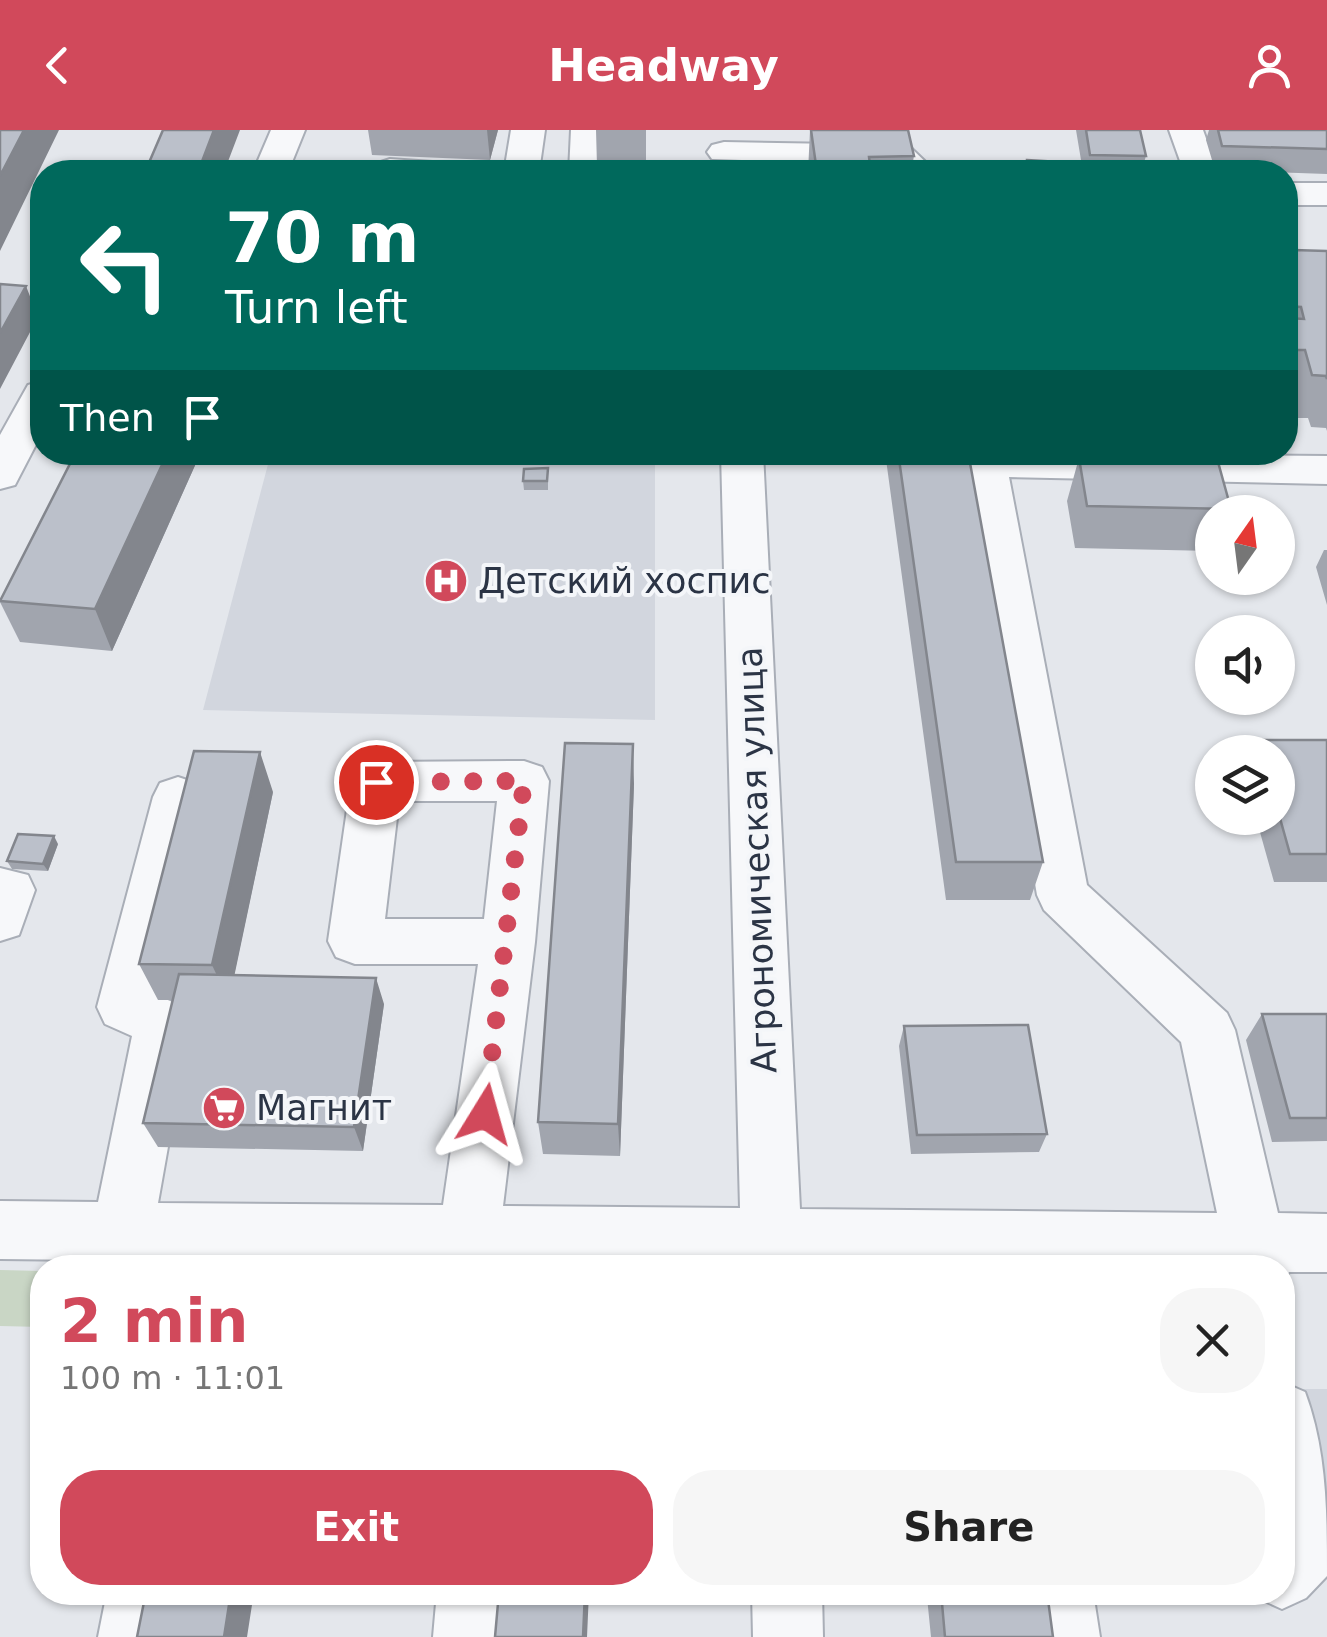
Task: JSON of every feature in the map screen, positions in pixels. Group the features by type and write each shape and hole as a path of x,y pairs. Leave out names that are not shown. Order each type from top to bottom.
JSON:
{"street":[{"path":"276,160 288,130"},
{"path":"524,160 528,130"},
{"path":"587,160 588,130"},
{"path":"1186,130 1197,160"},
{"path":"723,152 899,155 905,160"},
{"path":"1298,194 1327,194"},
{"path":"0,474 30,417"},
{"name":"Агрономическая улица","path":"742,465 771,1254"},
{"path":"985,465 1064,894 1207,1030 1258,1254"},
{"path":"1296,465 1327,470"},
{"path":"123,1231 162,1023 124,1007 178,797"},
{"path":"0,890 8,890 0,919"},
{"path":"469,1236 508,942"},
{"path":"1207,1030 1267,1029"},
{"path":"0,1230 469,1236 771,1254 1258,1254 1327,1242"},
{"path":"1295,1490 1305,1548 1295,1559"},
{"path":"133,1637 139,1605"},
{"path":"468,1637 471,1605"},
{"path":"787,1605 788,1637"},
{"path":"1060,1605 1065,1637"}],"shaded area":[{"name":"Детский хоспис","path":"268,465 655,465 655,720 203,710"},
{"path":"1295,1389 1327,1389 1327,1564 1295,1431"}],"green space":[{"path":"0,1270 30,1271 30,1327 0,1326"}],"building":[{"path":"0,130 24,130 0,176"},
{"path":"163,130 214,130 203,160 150,160"},
{"path":"811,130 908,130 914,156 869,157 869,160 815,160"},
{"path":"1086,130 1140,130 1146,156 1090,155"},
{"path":"1218,130 1327,130 1327,149 1222,146"},
{"path":"1298,250 1327,251 1327,379 1312,375 1305,350 1298,350 1298,319 1304,319"},
{"path":"0,284 26,286 0,333"},
{"path":"69,465 162,465 95,609 0,601"},
{"path":"900,465 970,465 1043,862 956,862"},
{"path":"1080,465 1219,465 1227,495 1195,495 1195,508 1087,506"},
{"path":"548,468 547,481 523,481 524,469"},
{"path":"1295,740 1327,740 1327,854 1290,854 1285,835 1295,835"},
{"path":"565,743 633,744 618,1124 538,1122"},
{"path":"194,751 260,752 212,965 139,964"},
{"path":"18,834 54,836 43,864 7,861"},
{"path":"179,974 376,978 354,1127 143,1123"},
{"path":"1262,1014 1327,1014 1327,1118 1290,1118"},
{"path":"1028,1025 1047,1134 917,1135 904,1026"},
{"path":"143,1605 229,1605 224,1637 137,1637"},
{"path":"498,1605 584,1605 583,1637 495,1637"},
{"path":"942,1605 1049,1605 1053,1637 945,1637"}],"place":[{"name":"Детский хоспис","path":"446,581"},
{"name":"Магнит","path":"224,1108"}],"route":[{"path":"376,782 524,781 485,1114"}]}
